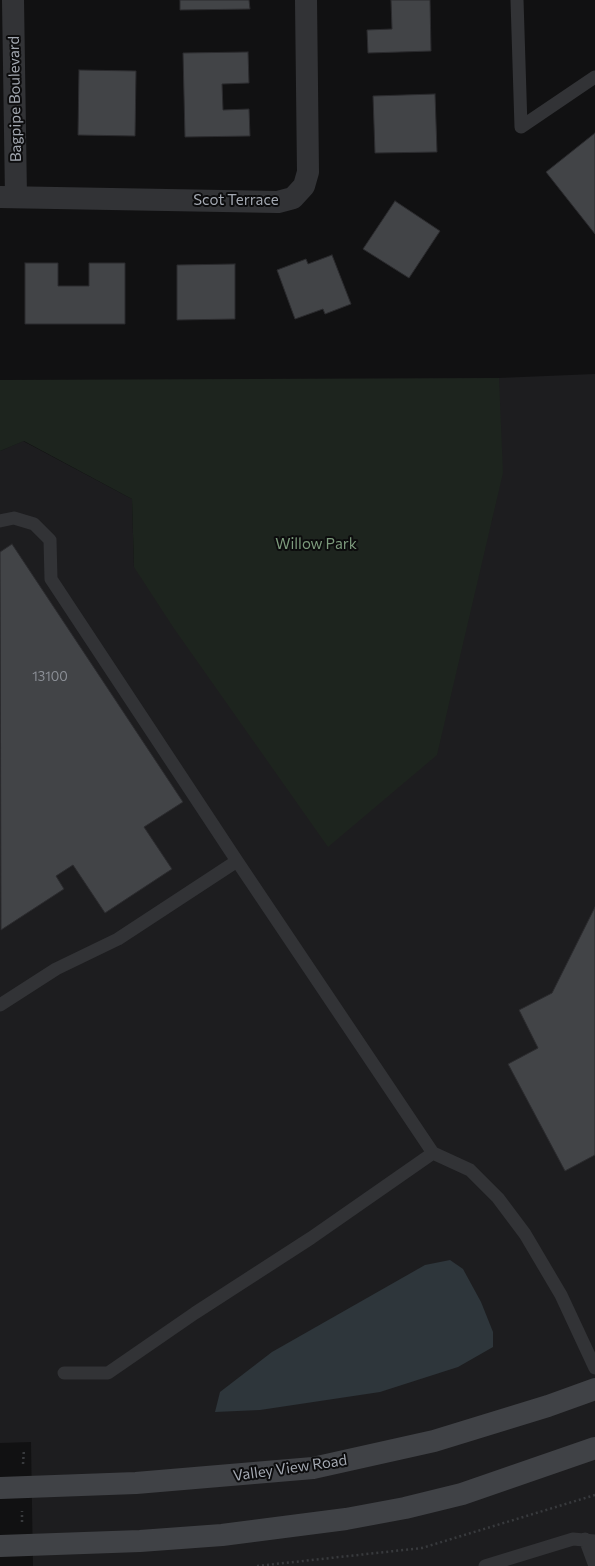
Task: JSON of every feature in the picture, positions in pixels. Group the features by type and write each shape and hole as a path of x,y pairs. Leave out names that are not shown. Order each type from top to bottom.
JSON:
{"main road":[{"name":"Valley View Road","path":"0,1488 136,1483 313,1468 434,1441 548,1406 595,1389"},
{"path":"0,1546 140,1541 222,1535 346,1519 405,1508 462,1494 595,1448"}],"street":[{"name":"Bagpipe Boulevard","path":"8,197 13,0"},
{"name":"Scot Terrace","path":"8,197 278,202 293,198 304,186 308,172 306,0"}],"lane":[{"path":"517,0 521,127 595,77"},
{"path":"0,521 14,518 34,524 50,540 51,579 236,861 433,1153 470,1170 498,1198 525,1234 561,1295 595,1368"},
{"path":"0,1006 56,969 118,939 236,861"},
{"path":"64,1374 108,1374 195,1314 311,1238 433,1153"},
{"path":"485,1566 573,1539 590,1540 595,1566"}],"path":[{"path":"257,1566 328,1557 394,1552 422,1548 595,1495"}],"shaded area":[{"path":"595,374 595,1566 33,1566 31,1442 0,1443 0,451 23,441 132,499 134,567 492,521 499,378"},
{"path":"450,1260 463,1269 481,1302 493,1332 493,1347 458,1367 380,1392 260,1410 215,1412 220,1392 272,1352 425,1265"}],"green space":[{"name":"Willow Park","path":"499,378 503,473 437,755 328,847 173,627 134,567 132,499 24,441 0,451 0,380"}],"building":[{"path":"180,0 249,0 250,9 180,10"},
{"path":"391,0 430,0 431,51 368,53 367,30 392,29"},
{"path":"248,52 249,83 222,84 223,110 249,109 250,136 185,137 183,53"},
{"path":"79,70 136,71 135,136 78,135"},
{"path":"435,94 437,152 375,153 373,96"},
{"path":"595,133 595,234 546,172"},
{"path":"395,201 440,231 409,278 363,249"},
{"path":"332,255 351,304 325,314 323,309 295,319 277,270 306,259 308,264"},
{"path":"25,263 58,263 58,286 89,286 89,263 125,263 125,324 25,324"},
{"path":"235,264 235,319 177,320 177,265"},
{"path":"12,544 183,802 144,827 172,869 105,913 73,865 56,876 64,889 1,930 0,552"},
{"path":"595,907 595,1155 565,1171 508,1064 538,1048 519,1010 552,993"}]}
